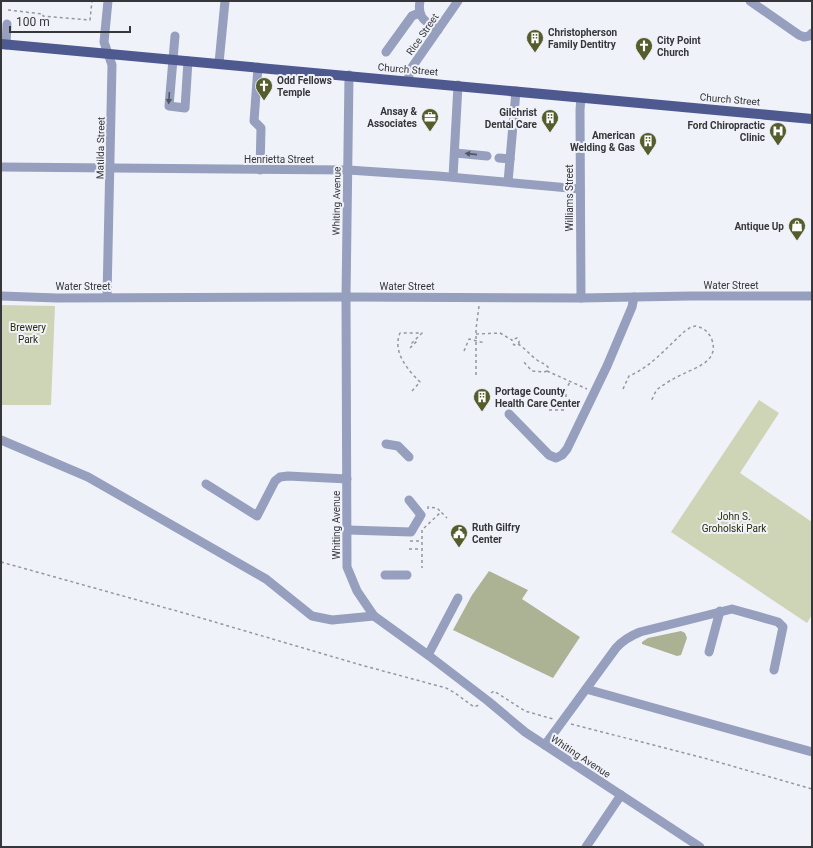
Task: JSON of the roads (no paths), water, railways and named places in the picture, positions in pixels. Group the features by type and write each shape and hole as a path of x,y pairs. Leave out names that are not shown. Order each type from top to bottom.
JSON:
{"main road":[{"name":"Church Street","path":"3,44 812,119"}],"street":[{"name":"Matilda Street","path":"107,298 111,169 112,65 104,42 108,1"},
{"path":"219,63 225,1"},
{"path":"420,1 419,13 424,20 438,30"},
{"name":"Rice Street","path":"408,81 410,70 458,1"},
{"path":"750,1 799,35 804,37 809,36 812,33"},
{"path":"386,52 412,16 419,13"},
{"path":"3,44 7,24"},
{"path":"175,36 169,106 185,108 188,60"},
{"path":"258,67 254,121 261,128 260,170"},
{"name":"Whiting Avenue","path":"349,76 346,297 347,567 357,591 374,616 488,701 525,732 700,847"},
{"path":"453,177 458,85"},
{"path":"508,182 516,91"},
{"name":"Williams Street","path":"581,97 581,298"},
{"path":"455,153 487,156"},
{"path":"499,158 510,159"},
{"name":"Henrietta Street","path":"1,167 348,170 453,177 580,189"},
{"name":"Water Street","path":"1,296 107,298 581,298 812,296"},
{"path":"509,414 549,455 553,457 560,457 567,449 594,392 632,307 634,297"},
{"path":"1,440 88,477 266,579 312,616 332,620 374,616"},
{"path":"386,444 398,446 409,457"},
{"path":"206,484 258,516 272,485 280,477 288,476 347,479"},
{"path":"348,530 410,532 421,515 409,500"},
{"path":"385,575 407,575"},
{"path":"428,655 458,598"},
{"path":"544,745 616,648 631,635 732,609 778,622 783,627 774,670"},
{"path":"709,652 720,611"},
{"path":"586,689 812,752"},
{"path":"586,847 621,795"}],"place":[{"name":"Christopherson Family Dentitry","path":"535,53"},
{"name":"City Point Church","path":"644,61"},
{"name":"Odd Fellows Temple","path":"264,101"},
{"name":"Ansay & Associates","path":"430,132"},
{"name":"Gilchrist Dental Care","path":"550,133"},
{"name":"Ford Chiropractic Clinic","path":"778,146"},
{"name":"American Welding & Gas","path":"648,156"},
{"name":"Antique Up","path":"797,241"},
{"name":"Portage County Health Care Center","path":"482,412"},
{"name":"Ruth Gilfry Center","path":"459,548"}],"park label":[{"name":"Brewery Park","path":"28,332"},
{"name":"John S. Groholski Park","path":"734,522"}]}
